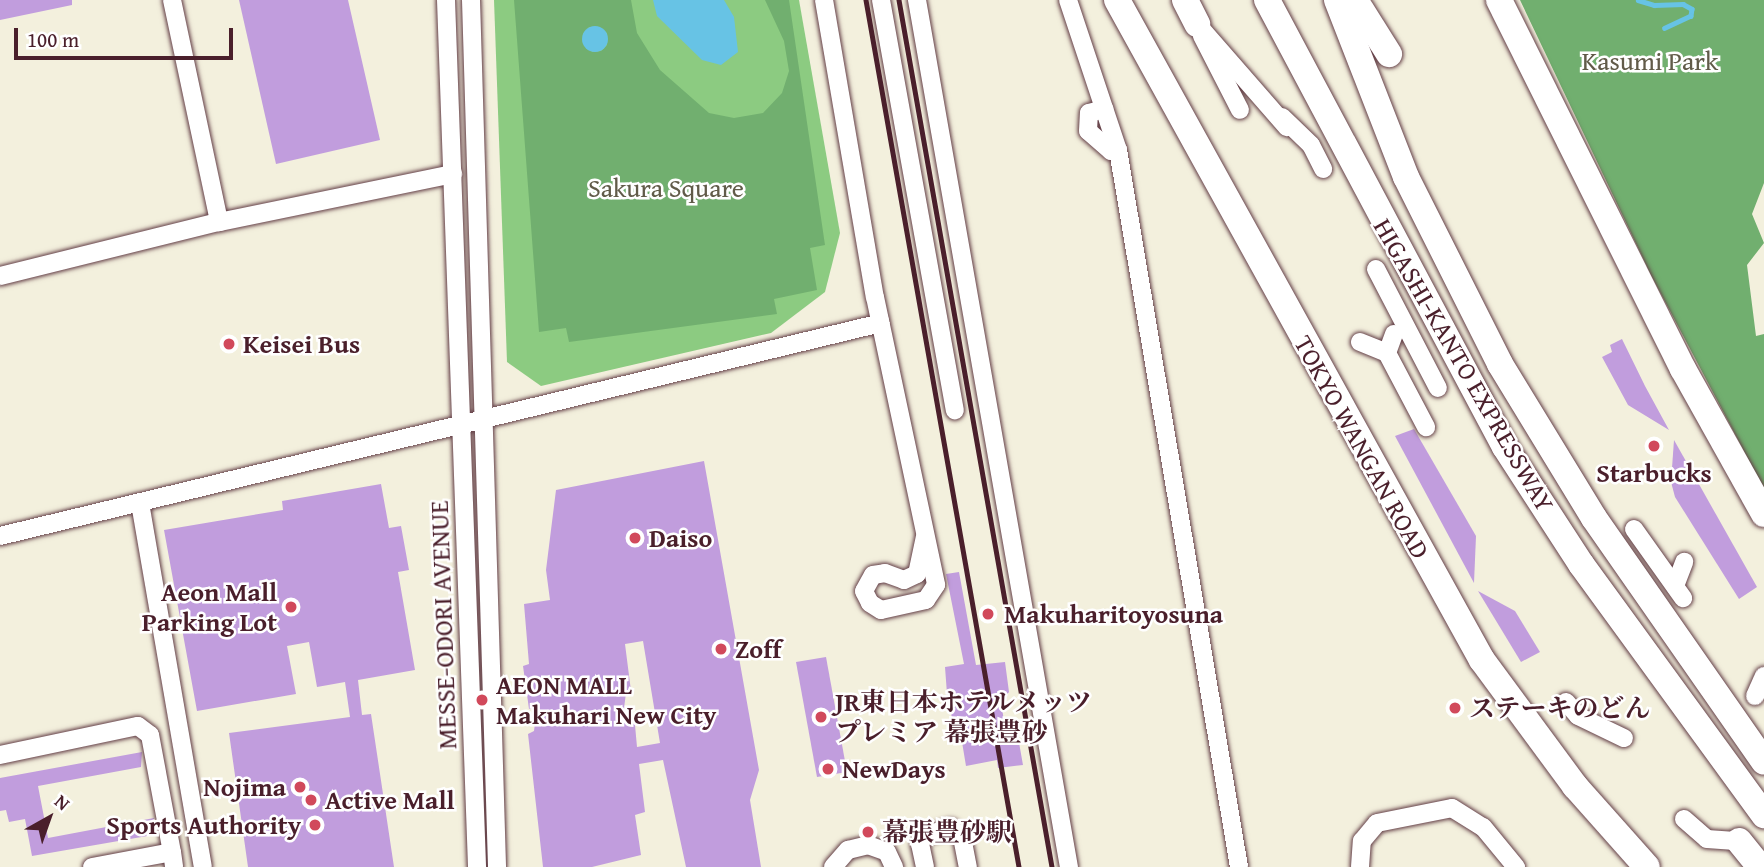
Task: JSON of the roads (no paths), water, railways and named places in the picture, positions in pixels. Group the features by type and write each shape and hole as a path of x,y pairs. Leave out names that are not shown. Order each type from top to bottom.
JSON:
{"highway":[{"name":"TOKYO WANGAN ROAD","path":"1116,0 1482,660 1575,786 1647,867"},
{"path":"1185,0 1197,24"},
{"name":"HIGASHI-KANTO EXPRESSWAY","path":"1267,0 1505,447 1588,574 1764,815"},
{"name":"HIGASHI-KANTO EXPRESSWAY","path":"1337,0 1406,177 1500,364 1594,518 1764,762"},
{"path":"1355,0 1389,54"},
{"path":"1499,0 1683,369 1764,514"},
{"path":"1482,660 1497,694 1554,778 1627,867"},
{"path":"1739,841 1760,867"}],"street":[{"path":"172,0 219,222"},
{"name":"MESSE-ODORI AVENUE","path":"446,0 460,424 465,461 477,867"},
{"name":"MESSE-ODORI AVENUE","path":"471,0 497,867"},
{"path":"824,0 881,323 936,585 931,597 881,610 870,603 864,591 873,575 885,573 904,580 917,574 925,537"},
{"path":"881,0 955,410"},
{"path":"917,0 1069,867"},
{"path":"1068,0 1104,109 1089,113 1088,131 1111,151 1118,150 1239,867"},
{"path":"1197,24 1240,110"},
{"path":"1197,24 1284,121 1311,145 1323,169"},
{"path":"0,276 219,222 453,174"},
{"path":"1376,269 1438,388"},
{"path":"0,536 881,323"},
{"path":"1387,353 1394,334"},
{"path":"1360,342 1387,353 1426,426"},
{"path":"1400,380 1415,345"},
{"path":"140,503 203,867"},
{"path":"1634,529 1679,592 1684,562"},
{"path":"1755,696 1764,676"},
{"path":"1566,702 1578,716 1624,738"},
{"path":"0,755 138,726 150,735 173,860 92,867"},
{"path":"1360,867 1362,841 1377,823 1452,808 1483,827 1516,867"},
{"path":"1684,819 1707,839 1739,841"},
{"path":"925,867 920,844 923,836 951,828 962,837 968,867"},
{"path":"833,867 848,850 868,845 887,852 894,867"}],"water":[{"path":"653,0 724,0 734,17 738,52 721,65 702,60 657,16"},
{"path":"595,26 604,30 608,39 604,48 595,52 586,48 582,39 586,30"}],"waterway":[{"path":"1638,0 1654,5 1683,4 1692,9 1691,16 1665,28"}],"railway":[{"path":"866,0 1019,867"},
{"path":"899,0 1052,867"}],"place":[{"name":"Keisei Bus","path":"229,344"},
{"name":"Starbucks","path":"1654,446"},
{"name":"Daiso","path":"635,538"},
{"name":"Aeon Mall Parking Lot","path":"291,607"},
{"name":"Makuharitoyosuna","path":"988,614"},
{"name":"Zoff","path":"721,649"},
{"name":"AEON MALL Makuhari New City","path":"482,700"},
{"name":"ステーキのどん","path":"1455,708"},
{"name":"JR東日本ホテルメッツ プレミア 幕張豊砂","path":"821,717"},
{"name":"NewDays","path":"828,769"},
{"name":"Nojima","path":"300,787"},
{"name":"Active Mall","path":"311,800"},
{"name":"Sports Authority","path":"315,825"},
{"name":"幕張豊砂駅","path":"868,832"}],"park label":[{"name":"Kasumi Park","path":"1650,61"},
{"name":"Sakura Square","path":"666,188"}]}
